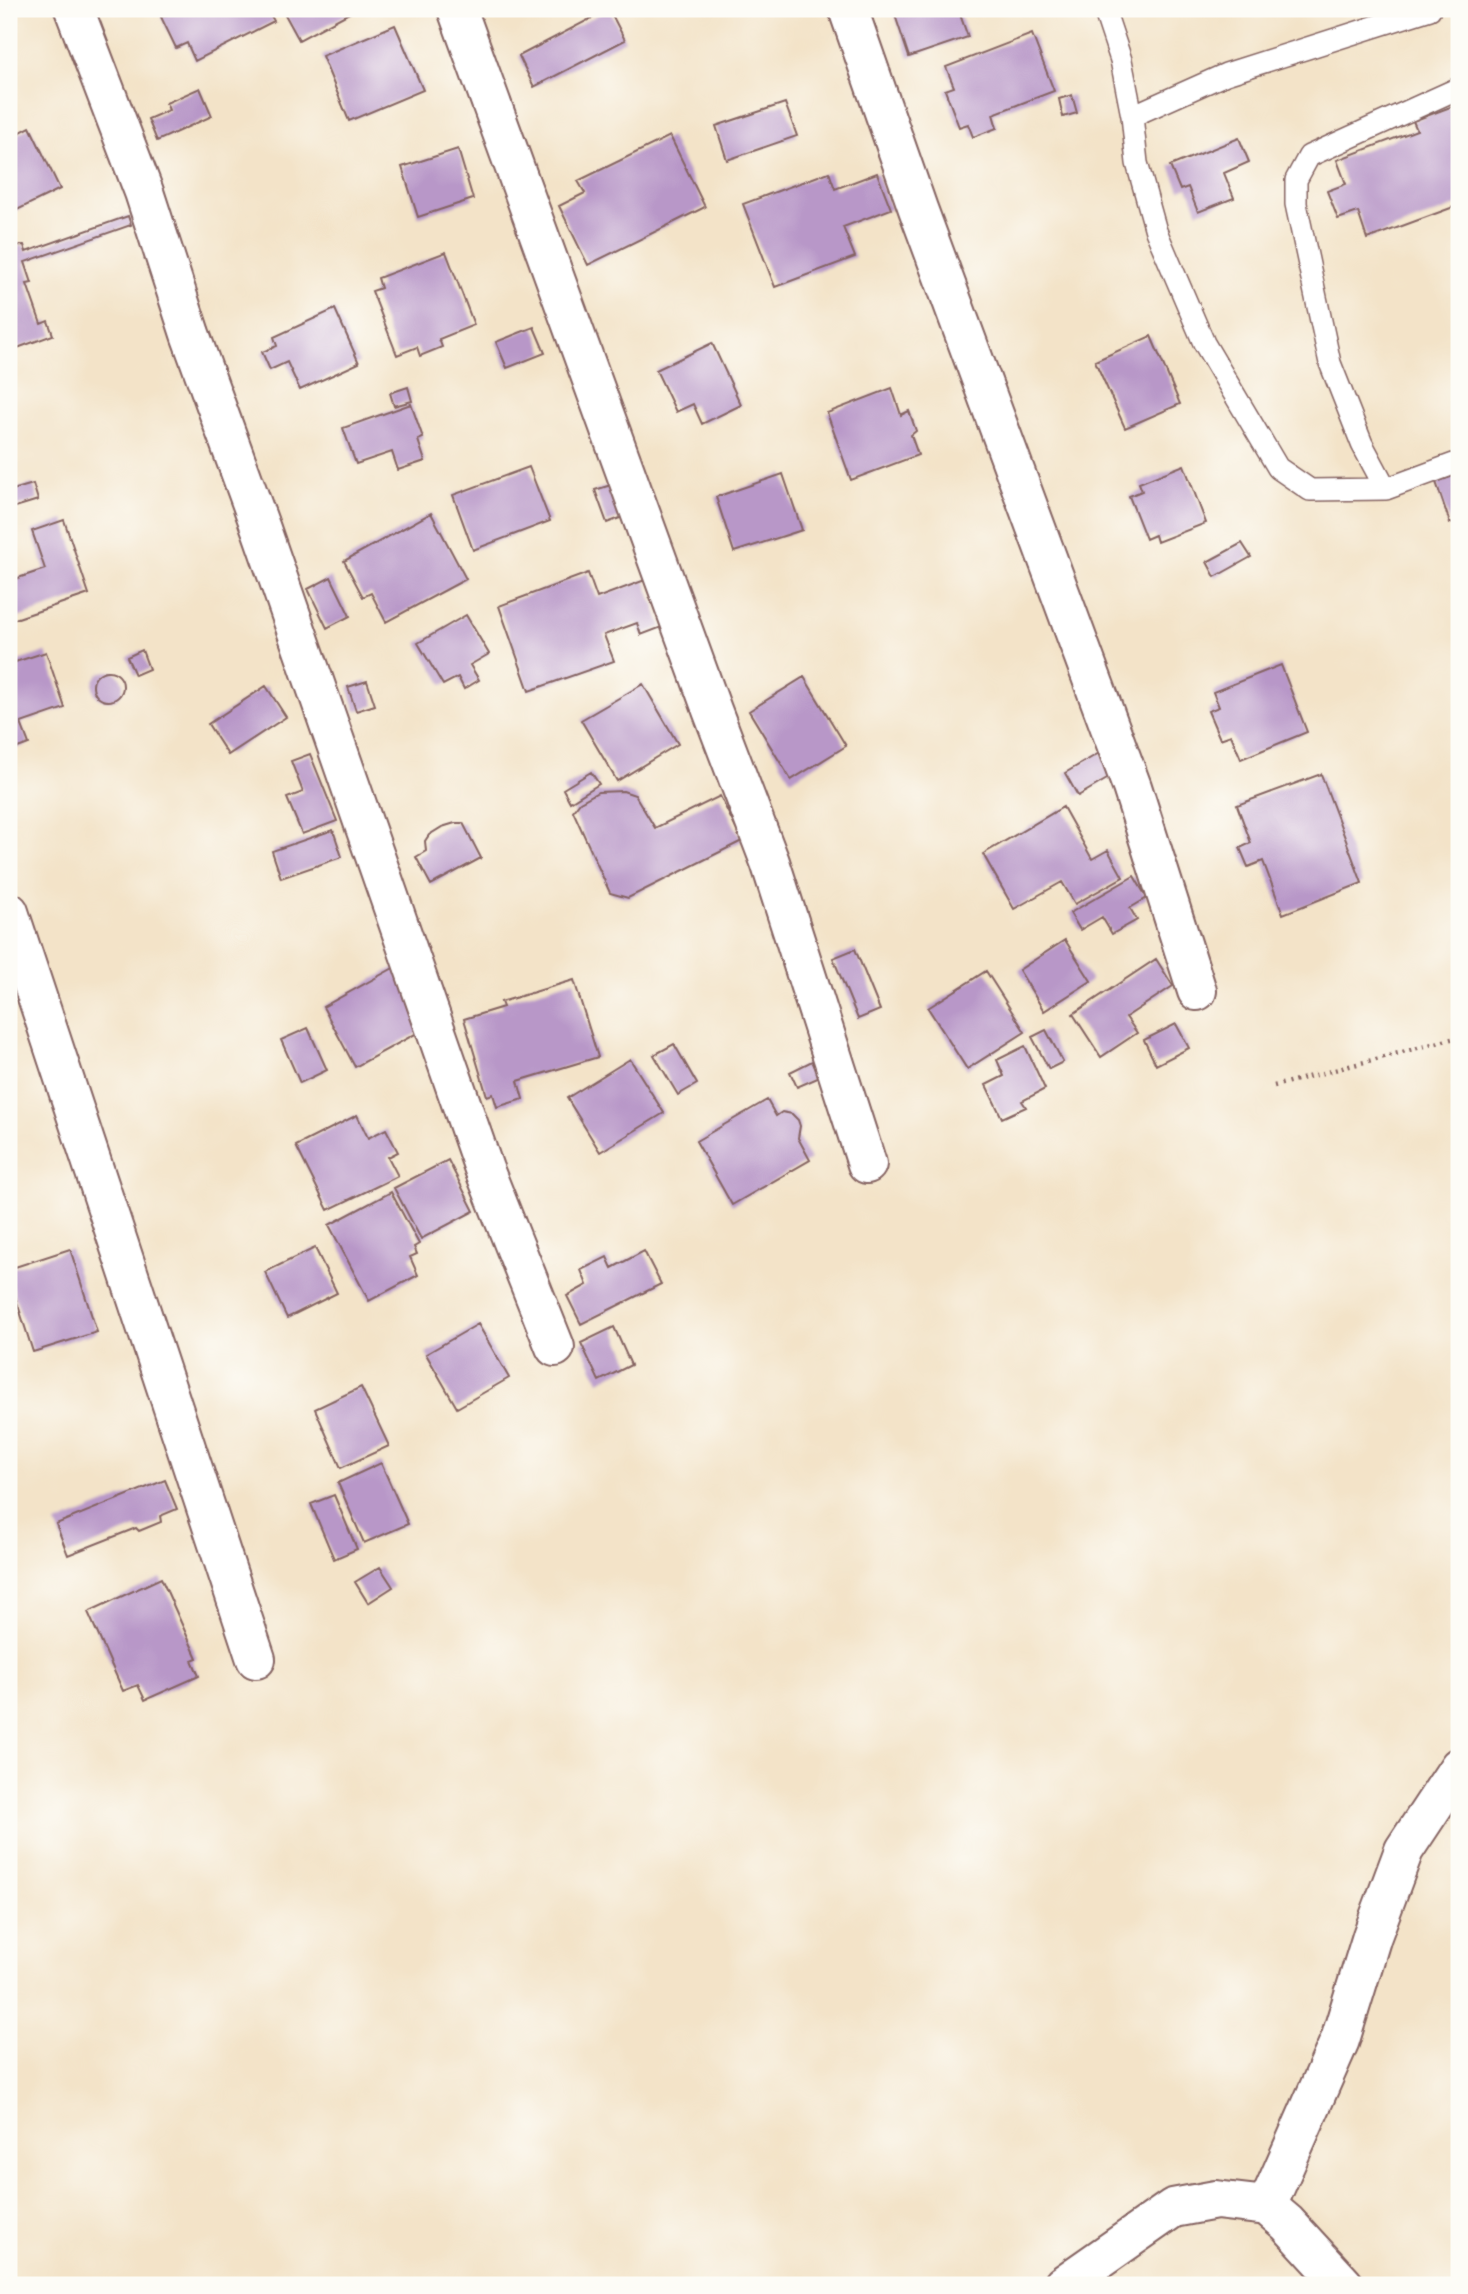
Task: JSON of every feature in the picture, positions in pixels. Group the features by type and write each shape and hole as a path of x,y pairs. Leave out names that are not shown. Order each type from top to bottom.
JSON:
{"street":[{"path":"74,9 144,192 190,334 261,529 484,1169 555,1347"},
{"path":"457,9 712,710 771,862 867,1164"},
{"path":"848,9 918,209 1128,774 1197,991"},
{"path":"9,912 256,1659"},
{"path":"1267,2206 1340,2040 1372,1936 1404,1850 1459,1767"},
{"path":"1063,2285 1173,2208 1216,2200 1267,2206 1287,2223 1344,2285"}],"lane":[{"path":"1104,9 1121,61 1138,163 1156,231 1203,343 1278,468 1310,490 1386,489 1459,462"},
{"path":"1132,116 1226,74 1430,9"},
{"path":"1386,489 1362,444 1330,363 1296,204 1296,180 1309,156 1459,88"}],"path":[{"path":"1274,1086 1459,1037"}],"building":[{"path":"171,9 267,9 274,21 195,61 187,43 176,48 161,17 172,11"},
{"path":"282,9 351,9 353,11 299,40"},
{"path":"609,9 625,40 534,87 519,56"},
{"path":"893,9 958,9 968,37 909,57"},
{"path":"395,25 423,90 349,121 322,56"},
{"path":"1032,34 1054,91 993,114 997,128 973,137 968,124 959,127 945,90 954,87 946,67"},
{"path":"200,88 212,116 157,141 148,119 169,110 166,103"},
{"path":"1072,95 1077,113 1063,117 1059,99"},
{"path":"785,103 797,136 727,160 716,126"},
{"path":"1453,106 1456,114 1459,113 1459,205 1367,239 1358,212 1338,219 1327,191 1346,184 1337,160 1417,130 1413,121"},
{"path":"30,127 60,189 9,214 9,138"},
{"path":"670,136 705,207 588,265 559,206 585,193 578,181"},
{"path":"1239,138 1249,162 1224,173 1234,198 1198,212 1188,187 1180,190 1170,166"},
{"path":"458,149 473,199 418,217 402,167"},
{"path":"829,172 835,189 877,173 891,209 843,227 855,257 775,287 743,204"},
{"path":"128,216 131,225 25,262 32,283 27,284 41,324 48,321 53,335 9,351 9,246 24,245 26,252"},
{"path":"446,252 474,325 439,339 442,347 420,356 417,347 397,355 372,291 381,288 378,278"},
{"path":"335,309 359,363 300,390 287,362 270,370 262,352 277,346 274,337"},
{"path":"534,327 545,353 507,368 496,342"},
{"path":"1151,336 1180,404 1125,428 1095,361"},
{"path":"712,343 741,405 702,424 693,404 676,412 656,370"},
{"path":"408,387 412,401 394,406 390,393"},
{"path":"892,388 901,415 909,411 916,431 911,435 918,455 851,480 827,413"},
{"path":"411,404 423,438 418,440 425,461 398,470 392,452 356,464 343,428"},
{"path":"1184,465 1206,523 1157,542 1155,535 1146,539 1129,496 1142,491 1139,483"},
{"path":"529,467 550,521 473,550 453,495"},
{"path":"783,474 802,530 734,552 716,497"},
{"path":"1459,474 1459,520 1450,523 1436,482"},
{"path":"33,484 38,500 9,509 9,491"},
{"path":"611,485 623,517 607,523 595,490"},
{"path":"431,513 466,579 386,622 371,593 363,597 344,561"},
{"path":"64,520 89,594 9,621 9,581 45,569 32,531"},
{"path":"1242,543 1251,557 1215,577 1207,562"},
{"path":"588,573 597,598 645,580 662,627 641,635 637,623 604,635 614,661 529,691 499,606"},
{"path":"331,577 350,616 327,628 308,589"},
{"path":"466,615 489,654 470,665 479,680 464,689 458,677 443,685 418,643"},
{"path":"142,650 149,669 135,675 127,657"},
{"path":"46,652 65,708 21,723 29,744 9,751 9,664"},
{"path":"1281,665 1307,732 1241,759 1231,735 1220,739 1208,711 1219,707 1213,692"},
{"path":"108,671 119,675 123,686 119,697 108,701 97,697 93,686 97,675"},
{"path":"804,677 846,746 791,780 749,711"},
{"path":"367,681 375,705 356,711 348,687"},
{"path":"643,684 678,744 617,781 581,720"},
{"path":"266,686 286,717 228,755 208,724"},
{"path":"1101,752 1114,775 1078,796 1065,773"},
{"path":"310,754 337,821 302,834 287,798 303,792 291,761"},
{"path":"591,772 599,784 570,802 563,789"},
{"path":"1321,774 1362,883 1283,914 1263,861 1248,867 1240,848 1251,843 1237,805"},
{"path":"623,791 635,795 655,828 720,796 742,841 628,898 610,893 573,811 580,802 598,792"},
{"path":"1063,807 1092,859 1108,850 1123,877 1075,904 1062,882 1014,909 983,854"},
{"path":"455,823 463,823 481,858 431,885 416,857 426,851 425,841 429,835"},
{"path":"333,830 342,857 281,878 272,851"},
{"path":"1134,876 1147,898 1130,908 1137,920 1112,934 1102,917 1080,930 1070,913"},
{"path":"1065,940 1091,981 1044,1011 1019,970"},
{"path":"855,949 880,1010 858,1019 833,958"},
{"path":"1156,959 1173,986 1126,1017 1137,1033 1101,1057 1073,1014"},
{"path":"397,966 430,1026 355,1067 323,1007"},
{"path":"986,971 1025,1032 967,1069 928,1008"},
{"path":"574,980 598,1057 518,1081 523,1099 497,1107 493,1094 487,1096 464,1019 503,1007 501,1002"},
{"path":"1176,1024 1189,1048 1156,1065 1144,1040"},
{"path":"308,1028 327,1070 300,1083 281,1040"},
{"path":"1046,1030 1063,1062 1049,1069 1032,1037"},
{"path":"674,1044 697,1084 678,1095 654,1055"},
{"path":"1025,1046 1045,1089 1022,1101 1026,1107 1002,1118 986,1085 1004,1076 997,1060"},
{"path":"630,1059 664,1113 600,1152 567,1098"},
{"path":"812,1061 820,1077 797,1087 790,1072"},
{"path":"767,1100 776,1116 782,1112 792,1114 798,1120 798,1138 810,1160 732,1205 696,1141"},
{"path":"357,1115 368,1138 386,1129 398,1152 388,1157 398,1176 328,1210 296,1146"},
{"path":"448,1160 474,1211 421,1239 394,1188"},
{"path":"391,1192 419,1244 414,1247 417,1254 410,1257 418,1275 369,1301 329,1225"},
{"path":"315,1248 337,1293 287,1318 265,1272"},
{"path":"70,1249 97,1332 33,1352 9,1277 9,1269"},
{"path":"644,1251 661,1284 581,1324 567,1296 587,1285 581,1270 607,1257 612,1268"},
{"path":"478,1324 509,1378 457,1408 426,1354"},
{"path":"614,1327 631,1365 599,1381 581,1343"},
{"path":"361,1387 389,1446 341,1468 315,1409"},
{"path":"381,1463 408,1524 364,1543 338,1483"},
{"path":"165,1480 177,1509 160,1516 161,1522 139,1531 136,1528 68,1555 56,1524"},
{"path":"334,1495 357,1549 334,1559 311,1504"},
{"path":"380,1567 393,1587 368,1603 355,1582"},
{"path":"161,1578 197,1658 192,1660 199,1676 145,1700 138,1685 123,1691 88,1612"}]}
